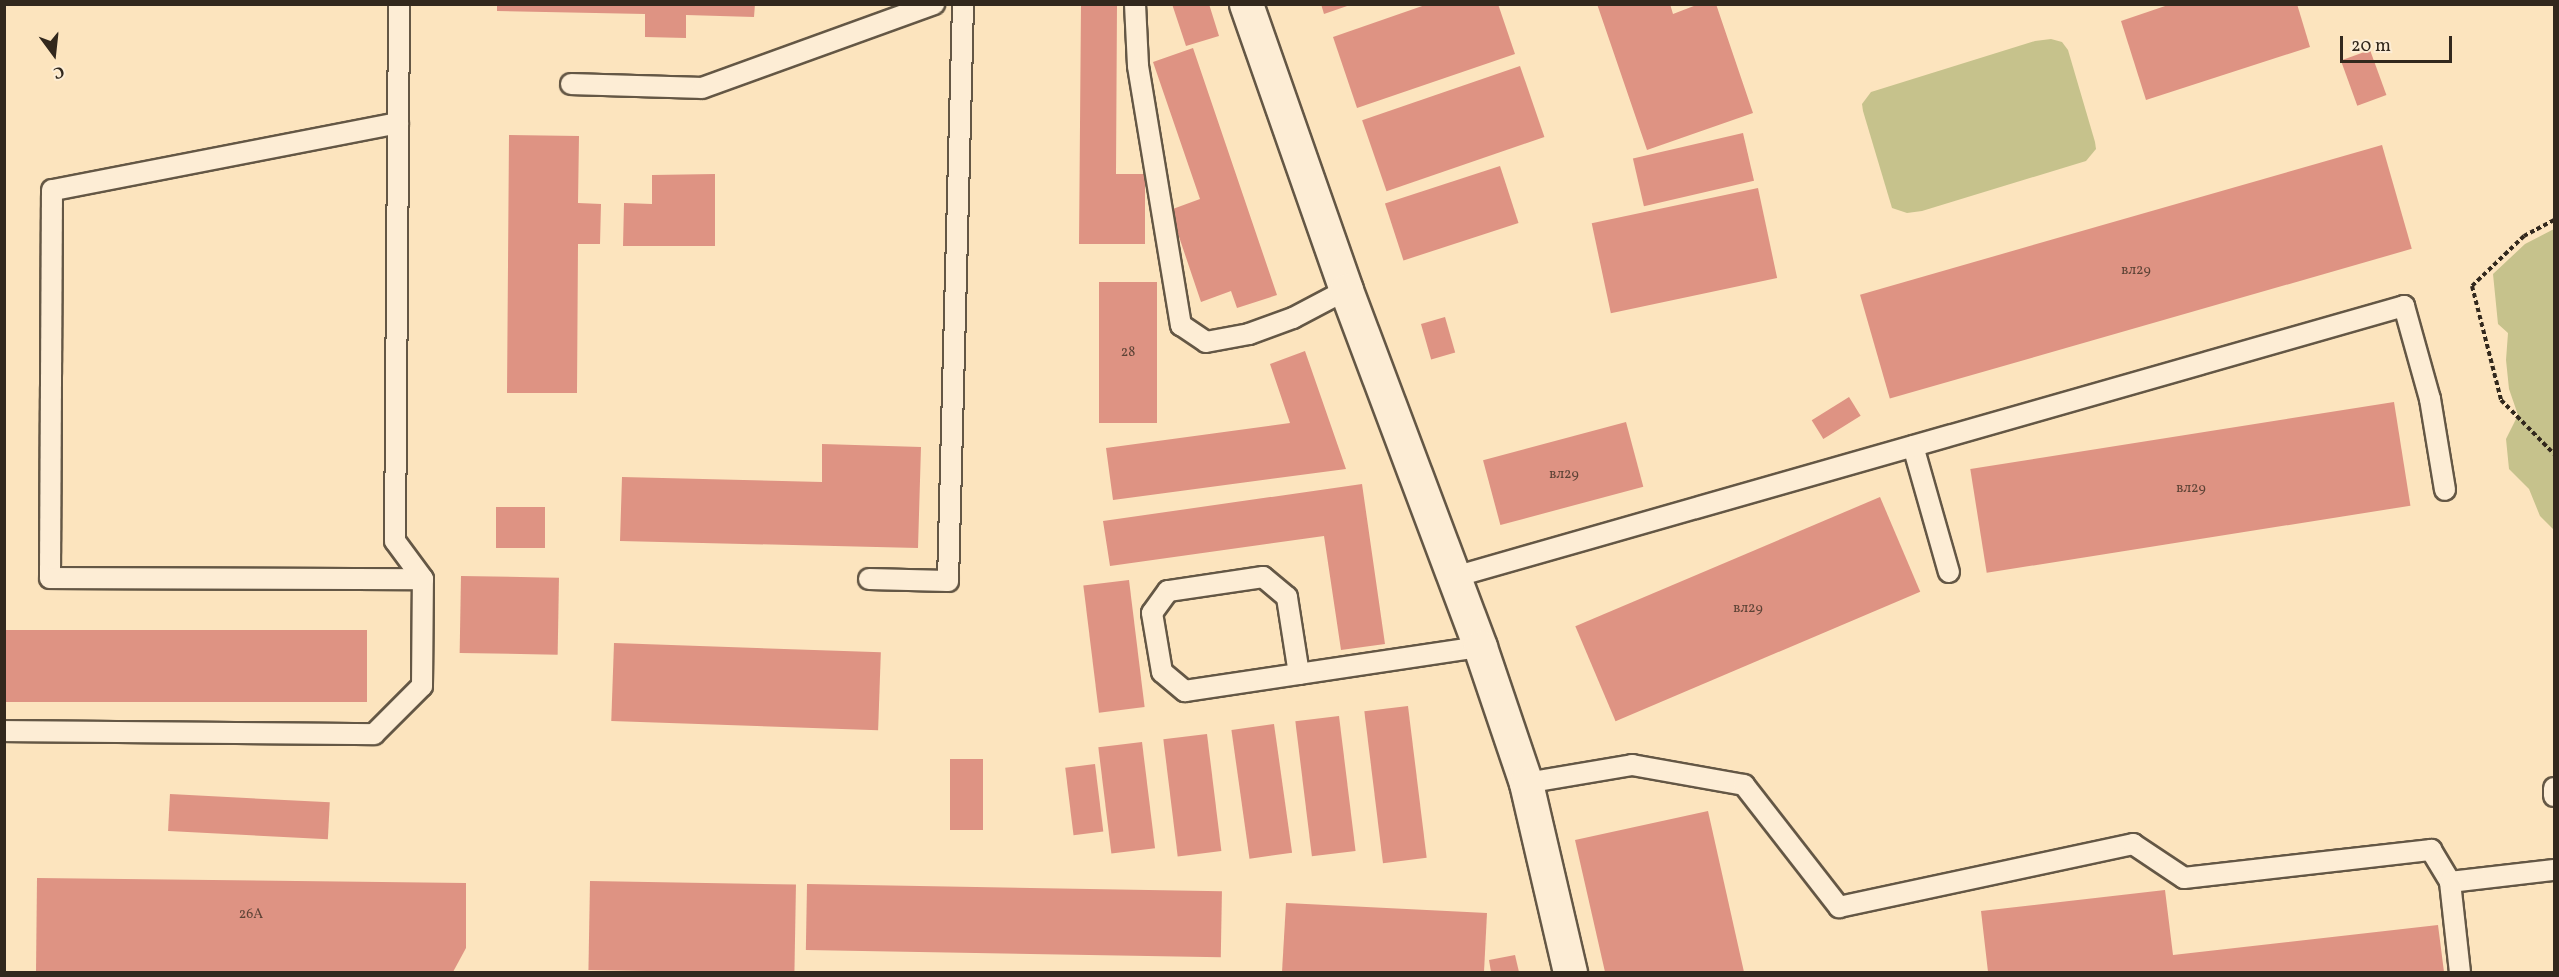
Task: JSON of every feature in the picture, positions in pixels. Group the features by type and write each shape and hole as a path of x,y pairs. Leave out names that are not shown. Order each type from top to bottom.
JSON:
{"street":[{"path":"1246,4 1346,290 1480,647 1526,783 1569,972"}],"lane":[{"path":"4,731 374,734 422,686 423,579 395,541 399,4"},
{"path":"571,84 702,88 934,4"},
{"path":"869,579 948,581 963,4"},
{"path":"1135,4 1138,66 1181,325 1206,342 1250,334 1293,318 1346,290"},
{"path":"398,123 52,190 50,578 423,579"},
{"path":"1454,577 2404,306 2430,399 2445,490"},
{"path":"1913,446 1949,572"},
{"path":"1299,674 1287,597 1263,577 1168,591 1152,614 1162,672 1185,691 1299,674 1480,647"},
{"path":"1526,783 1632,765 1744,786 1839,907 2133,844 2184,878 2431,850 2450,882 2460,972"},
{"path":"2554,788 2554,796"},
{"path":"2450,882 2554,870"}],"path":[{"path":"2554,220 2524,236 2472,286 2501,400 2554,454"}],"shaded area":[{"path":"2051,39 2062,42 2068,50 2095,142 2096,149 2086,161 1922,211 1907,213 1892,208 1863,111 1862,104 1871,92 2035,41"},
{"path":"2554,229 2554,530 2540,516 2529,489 2509,469 2506,439 2518,415 2509,389 2506,360 2508,333 2498,324 2493,274 2525,244"}],"building":[{"path":"497,4 755,4 754,17 686,15 686,38 645,37 645,14 497,11"},
{"path":"1081,4 1117,4 1116,174 1145,174 1145,244 1079,244"},
{"path":"1172,4 1209,4 1219,36 1186,46"},
{"path":"1321,4 1350,4 1350,5 1324,14"},
{"path":"1428,4 1498,4 1515,54 1357,108 1333,37"},
{"path":"1597,4 1670,4 1673,14 1699,4 1716,4 1753,113 1647,150"},
{"path":"2171,4 2297,4 2310,47 2146,100 2121,21"},
{"path":"1193,48 1277,295 1237,308 1231,291 1201,302 1170,210 1200,199 1153,62"},
{"path":"2370,50 2386,95 2357,106 2341,61"},
{"path":"1520,66 1544,137 1387,191 1362,120"},
{"path":"1743,133 1754,181 1644,206 1633,158"},
{"path":"509,135 579,136 578,203 601,204 600,244 578,244 577,393 507,393"},
{"path":"2382,145 2412,249 1890,398 1860,295"},
{"path":"1500,166 1519,223 1403,260 1385,203"},
{"path":"715,174 715,246 623,246 624,203 652,204 652,175"},
{"path":"1758,188 1777,278 1611,313 1592,223"},
{"path":"1099,282 1157,282 1157,423 1099,423"},
{"path":"1445,317 1455,353 1431,359 1421,324"},
{"path":"1305,351 1346,469 1113,500 1106,448 1290,423 1270,364"},
{"path":"1849,397 1861,416 1823,439 1812,420"},
{"path":"2394,402 2410,506 1987,573 1970,469"},
{"path":"1626,422 1643,487 1500,525 1483,460"},
{"path":"822,444 921,447 918,548 620,541 622,477 822,482"},
{"path":"1362,484 1385,644 1341,650 1324,536 1110,566 1103,521"},
{"path":"1880,497 1920,592 1616,721 1575,626"},
{"path":"496,507 545,507 545,548 496,548"},
{"path":"461,576 559,578 558,655 460,653"},
{"path":"1129,580 1145,707 1099,713 1083,586"},
{"path":"4,630 367,630 367,702 4,702"},
{"path":"614,643 881,652 878,730 611,721"},
{"path":"1408,706 1427,858 1383,863 1364,711"},
{"path":"1339,716 1356,851 1312,856 1295,721"},
{"path":"1274,724 1292,853 1250,859 1231,730"},
{"path":"1207,734 1221,851 1178,856 1163,739"},
{"path":"1142,742 1155,848 1111,854 1098,747"},
{"path":"950,759 983,759 983,830 950,830"},
{"path":"1095,764 1103,831 1074,835 1065,768"},
{"path":"170,794 330,802 328,839 168,831"},
{"path":"1708,811 1744,972 1605,972 1575,840"},
{"path":"37,878 466,883 466,948 453,972 36,972"},
{"path":"590,881 796,885 794,972 588,970"},
{"path":"807,884 1222,891 1221,957 806,950"},
{"path":"2165,890 2173,955 2438,925 2444,972 1988,972 1981,911"},
{"path":"1286,903 1487,913 1484,972 1282,972"},
{"path":"1515,955 1519,972 1491,972 1489,960"}]}
